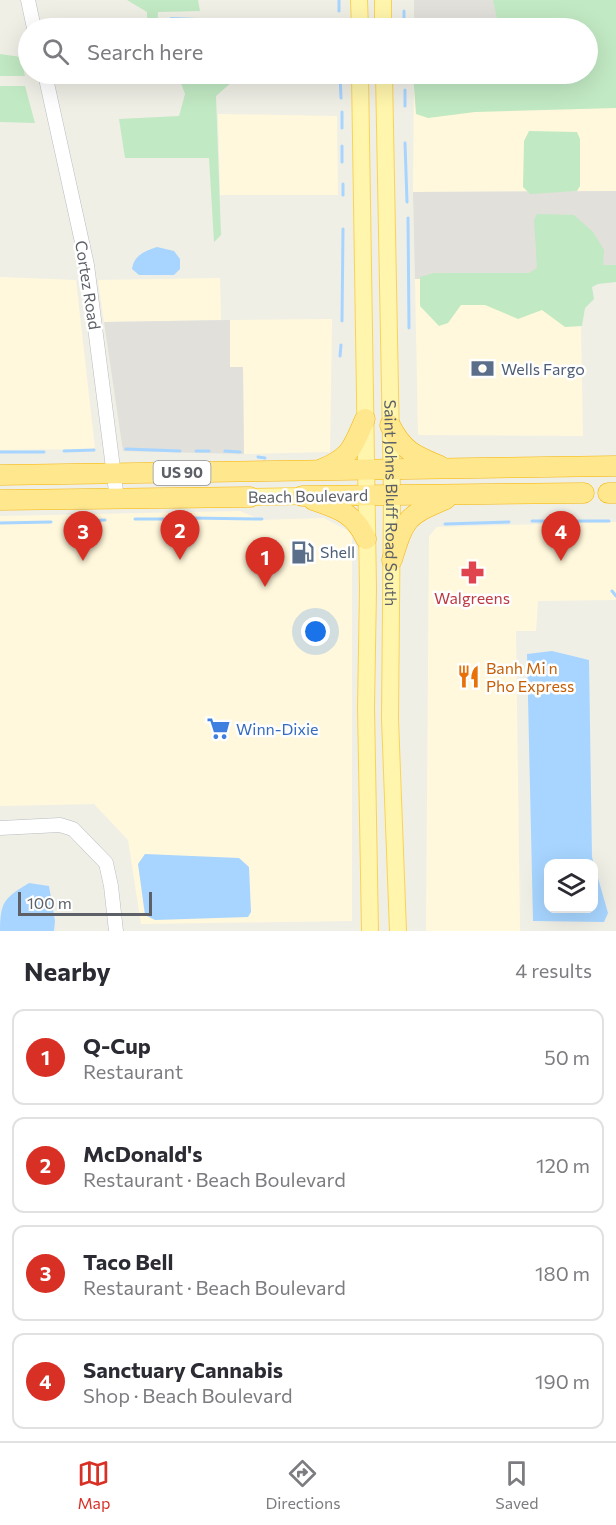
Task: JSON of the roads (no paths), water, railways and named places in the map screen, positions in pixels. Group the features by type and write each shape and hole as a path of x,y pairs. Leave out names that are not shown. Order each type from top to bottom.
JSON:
{"highway":[{"path":"319,471 342,460 347,455 365,419"},
{"path":"390,425 403,447 414,455 448,469"},
{"name":"US 90","path":"0,475 616,466"},
{"name":"Beach Boulevard","path":"302,496 584,493"},
{"path":"392,560 402,529 409,518 418,511 456,495"},
{"path":"302,496 338,509 350,516 357,522 366,539"},
{"name":"Beach Boulevard","path":"0,500 250,497"}],"main road":[{"path":"359,0 360,18"},
{"path":"383,0 383,18"},
{"name":"Saint Johns Bluff Road South","path":"360,84 368,589 366,707 370,931"},
{"name":"Saint Johns Bluff Road South","path":"384,84 392,495 390,719 398,931"},
{"name":"Beach Boulevard","path":"584,493 612,493"},
{"name":"Beach Boulevard","path":"250,497 302,496"}],"street":[{"path":"28,0 32,18"},
{"name":"Cortez Road","path":"47,84 87,265 117,499"},
{"path":"0,828 60,825 73,829 106,863 116,931"}],"water":[{"path":"157,247 174,251 180,259 180,269 174,275 139,275 132,269 138,257"},
{"path":"552,651 589,660 593,859 544,859 544,913 598,913 598,878 608,913 604,922 533,921 527,654"},
{"path":"145,854 239,858 249,867 251,912 248,917 155,920 145,915 138,864"},
{"path":"29,883 49,886 55,921 54,931 0,931 1,913 5,902"}],"waterway":[{"path":"339,0 339,11"},
{"path":"404,11 404,18"},
{"path":"340,84 341,98"},
{"path":"405,90 405,106"},
{"path":"342,112 342,128"},
{"path":"405,143 407,202"},
{"path":"342,146 342,162"},
{"path":"343,184 343,195"},
{"path":"408,218 409,328"},
{"path":"342,321 343,229"},
{"path":"340,356 341,345"},
{"path":"126,449 180,451"},
{"path":"64,451 94,450"},
{"path":"196,451 209,451"},
{"path":"225,451 240,452"},
{"path":"0,452 44,452"},
{"path":"258,457 265,458"},
{"path":"191,518 262,519"},
{"path":"135,519 167,519"},
{"path":"81,521 105,520"},
{"path":"532,521 609,521"},
{"path":"0,523 51,522"},
{"path":"445,524 509,522"},
{"path":"612,591 616,596"}],"place":[{"name":"Wells Fargo","path":"483,369"},
{"name":"Shell","path":"302,552"},
{"name":"McDonald's","path":"180,560"},
{"name":"Taco Bell","path":"83,561"},
{"name":"Sanctuary Cannabis","path":"561,561"},
{"name":"Walgreens","path":"472,573"},
{"name":"Q-Cup","path":"265,587"},
{"name":"Banh Mi n Pho Express","path":"468,677"},
{"name":"Winn-Dixie","path":"218,729"}]}
